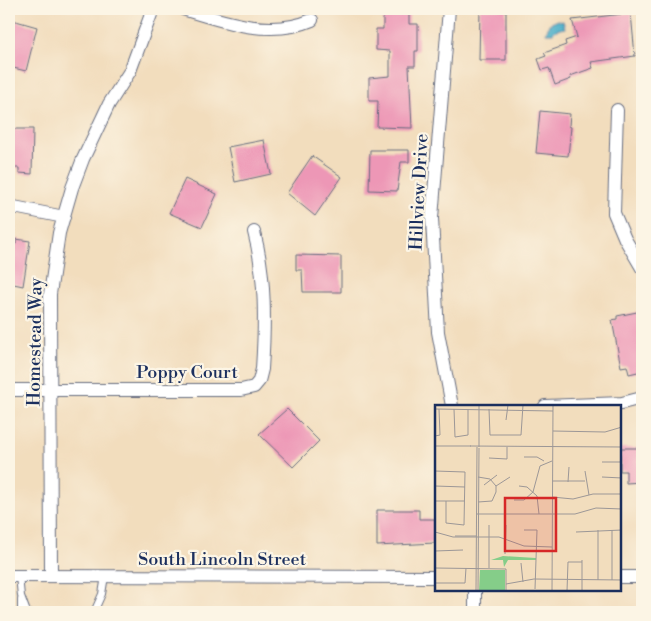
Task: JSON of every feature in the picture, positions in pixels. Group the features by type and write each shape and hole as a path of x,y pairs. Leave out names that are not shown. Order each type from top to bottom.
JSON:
{"street":[{"name":"Homestead Way","path":"51,576 52,390 50,294 59,233 72,188 83,159 106,111 130,71 153,9"},
{"path":"183,9 221,20 256,27 296,27 312,20"},
{"name":"Hillview Drive","path":"449,9 432,218 438,332 452,405"},
{"path":"617,110 614,213 625,239 642,268"},
{"path":"9,206 64,217"},
{"name":"Poppy Court","path":"52,390 241,390 254,387 259,380 262,369 263,281 262,264 254,232"},
{"path":"9,390 52,390"},
{"path":"570,405 622,403 642,398"},
{"name":"South Lincoln Street","path":"14,576 435,577"},
{"path":"621,577 642,577"},
{"path":"475,591 475,612"}],"lane":[{"path":"14,576 27,612"},
{"path":"94,612 102,594 105,576"},
{"path":"21,596 21,612"}],"water":[{"path":"558,20 563,21 565,28 556,30 553,33 546,33 549,24"}],"building":[{"path":"383,9 409,9 409,24 418,24 418,51 415,51 415,66 409,66 412,128 377,127 378,101 369,101 369,78 390,76 390,51 376,50 376,29 383,29"},
{"path":"480,9 506,9 506,60 479,60"},
{"path":"631,13 635,56 591,62 593,68 570,76 571,79 555,85 549,68 542,70 538,59 546,56 544,53 566,45 565,41 577,37 572,20"},
{"path":"9,19 37,27 26,71 9,67"},
{"path":"540,111 570,114 569,126 571,127 568,156 536,153"},
{"path":"9,129 33,129 32,174 19,173 19,168 9,168"},
{"path":"264,140 271,174 235,182 228,147"},
{"path":"370,150 409,150 409,162 401,162 397,191 369,190"},
{"path":"312,156 342,177 315,216 287,193"},
{"path":"185,179 217,194 202,227 169,213"},
{"path":"16,239 30,241 23,286 9,283 9,243 16,244"},
{"path":"296,255 341,256 341,292 303,292 302,270 296,270"},
{"path":"642,311 642,371 629,374 627,366 621,367 612,320 617,319 617,316"},
{"path":"287,409 319,441 293,467 259,434"},
{"path":"621,448 638,448 639,466 642,465 642,482 626,483 626,471 621,471"},
{"path":"377,510 419,510 419,519 435,519 435,543 377,546"}]}
